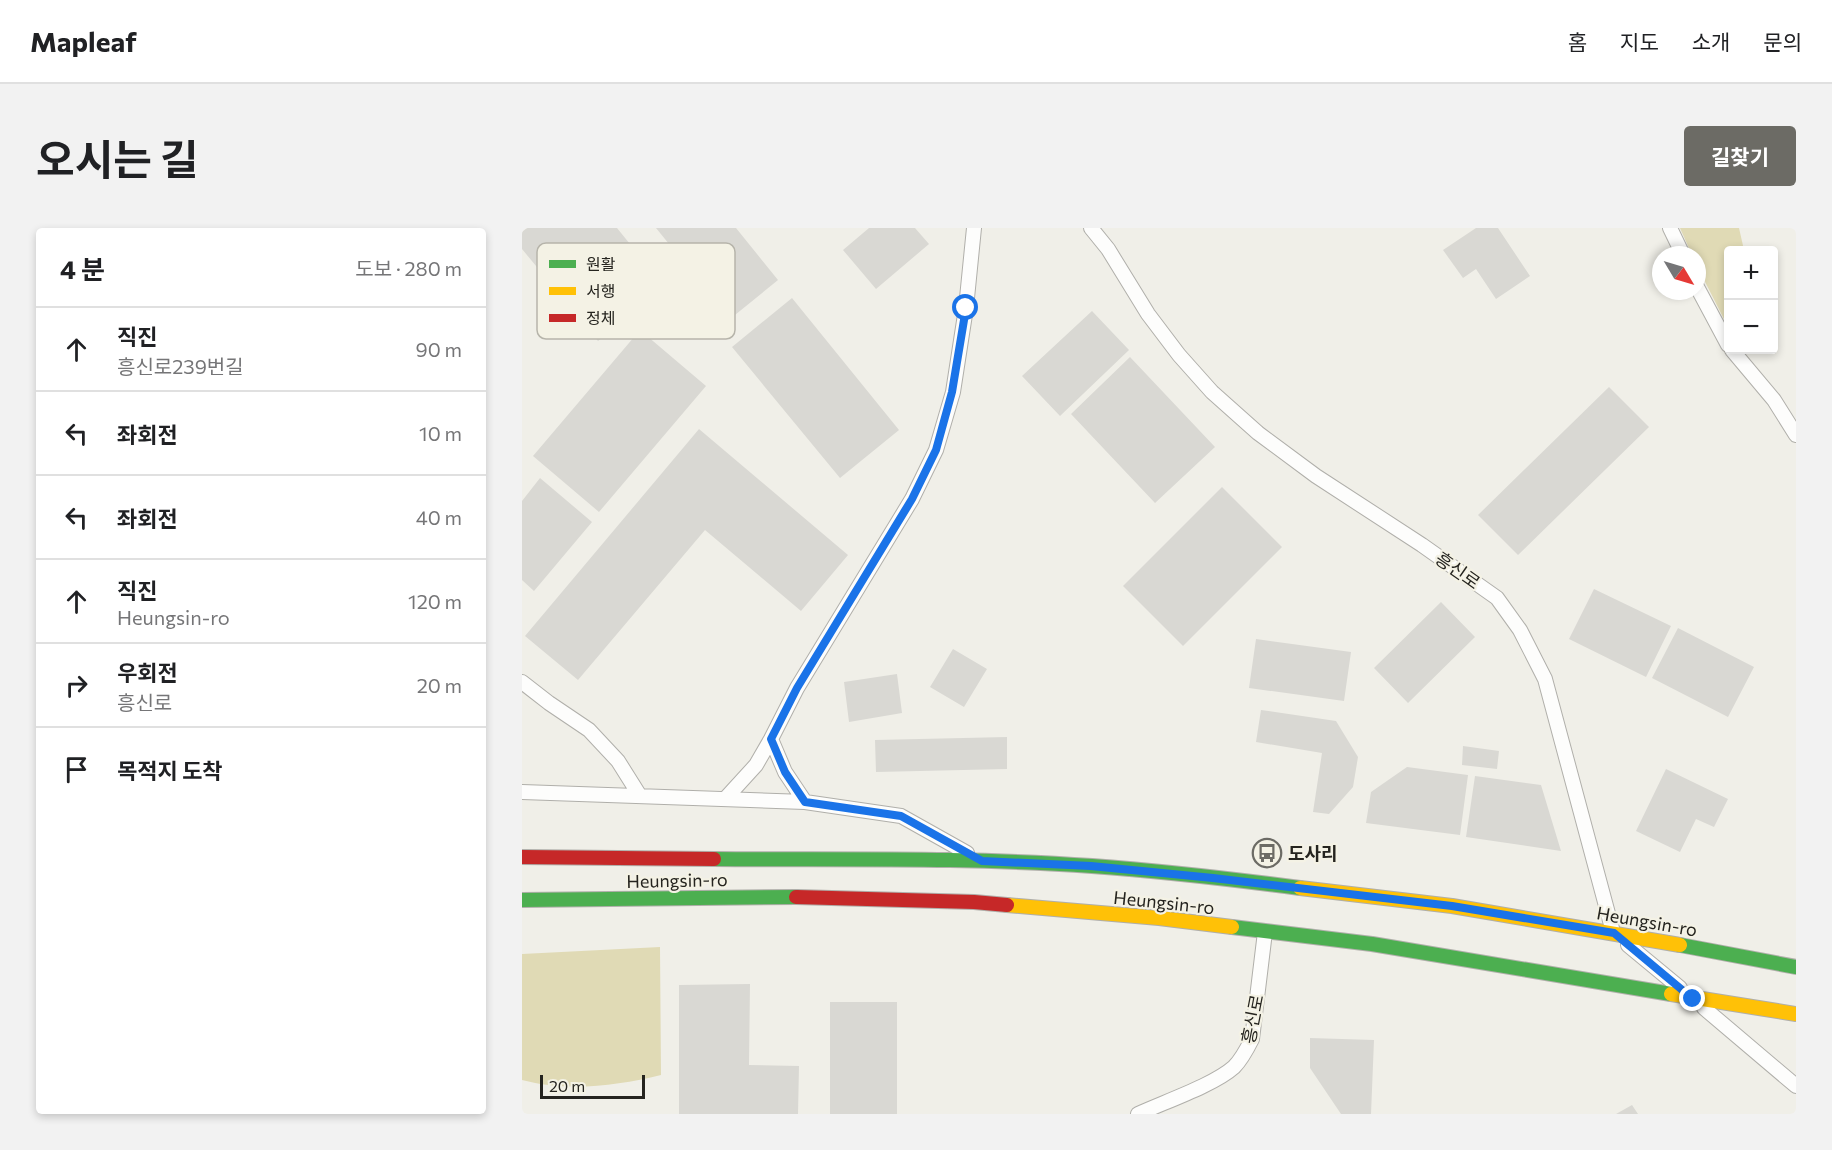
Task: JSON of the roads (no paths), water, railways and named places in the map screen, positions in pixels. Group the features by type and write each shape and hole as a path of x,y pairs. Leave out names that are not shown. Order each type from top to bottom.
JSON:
{"main road":[{"name":"Heungsin-ro","path":"522,857 982,861 1091,866 1452,906 1614,933 1796,968"},
{"name":"Heungsin-ro","path":"522,900 784,897 974,902 1160,918 1372,944 1693,999 1796,1014"}],"lane":[{"path":"725,799 756,765 797,688 912,499 936,450 952,392 966,308 974,228"},
{"name":"흥신로","path":"1091,228 1108,249 1148,314 1179,355 1220,399 1258,433 1316,476 1422,545 1497,598 1520,630 1545,679 1614,933"},
{"path":"1671,228 1679,246"},
{"path":"1704,300 1724,338"},
{"path":"1735,354 1774,400 1796,435"},
{"path":"522,682 589,730 618,761 640,796"},
{"path":"771,739 785,772 805,802"},
{"path":"522,792 805,802 901,816 982,861"},
{"name":"흥신로","path":"1138,1114 1217,1079 1234,1067 1245,1053 1252,1039 1265,932"},
{"path":"1614,933 1796,1086"}],"place":[{"name":"도사리","path":"1267,853"}]}
